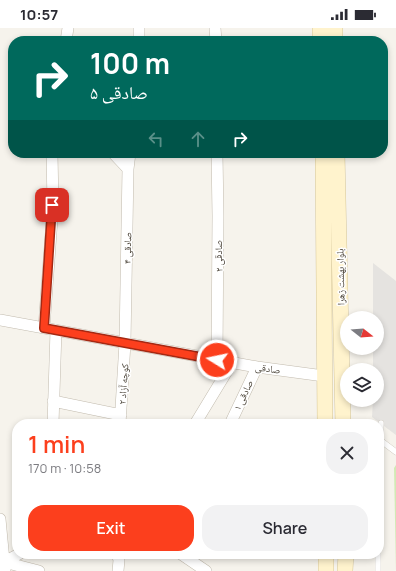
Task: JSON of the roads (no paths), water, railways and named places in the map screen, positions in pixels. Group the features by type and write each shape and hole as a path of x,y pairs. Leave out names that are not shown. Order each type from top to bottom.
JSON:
{"main road":[{"name":"بلوار بهشت زهرا","path":"323,158 325,419"},
{"name":"بلوار بهشت زهرا","path":"337,158 343,419"},
{"path":"326,559 326,571"},
{"path":"345,571 346,559"}],"street":[{"path":"44,328 52,205 52,158"},
{"path":"118,158 128,169"},
{"name":"صادقی ۴","path":"125,343 129,158"},
{"name":"صادقی ۲","path":"217,158 217,360"},
{"name":"صادقی","path":"0,320 257,367 324,376"},
{"path":"53,419 56,330"},
{"name":"کوچه آزاد ۲","path":"121,419 125,343"},
{"path":"198,419 232,362"},
{"name":"صادقی ۱","path":"232,419 257,367"},
{"path":"53,402 117,419"},
{"path":"0,519 4,566"},
{"path":"4,566 13,559"},
{"path":"118,571 119,559"},
{"path":"188,559 206,571"},
{"path":"4,566 39,571"}],"lane":[{"path":"384,443 396,452"},
{"path":"378,559 378,571"}]}
